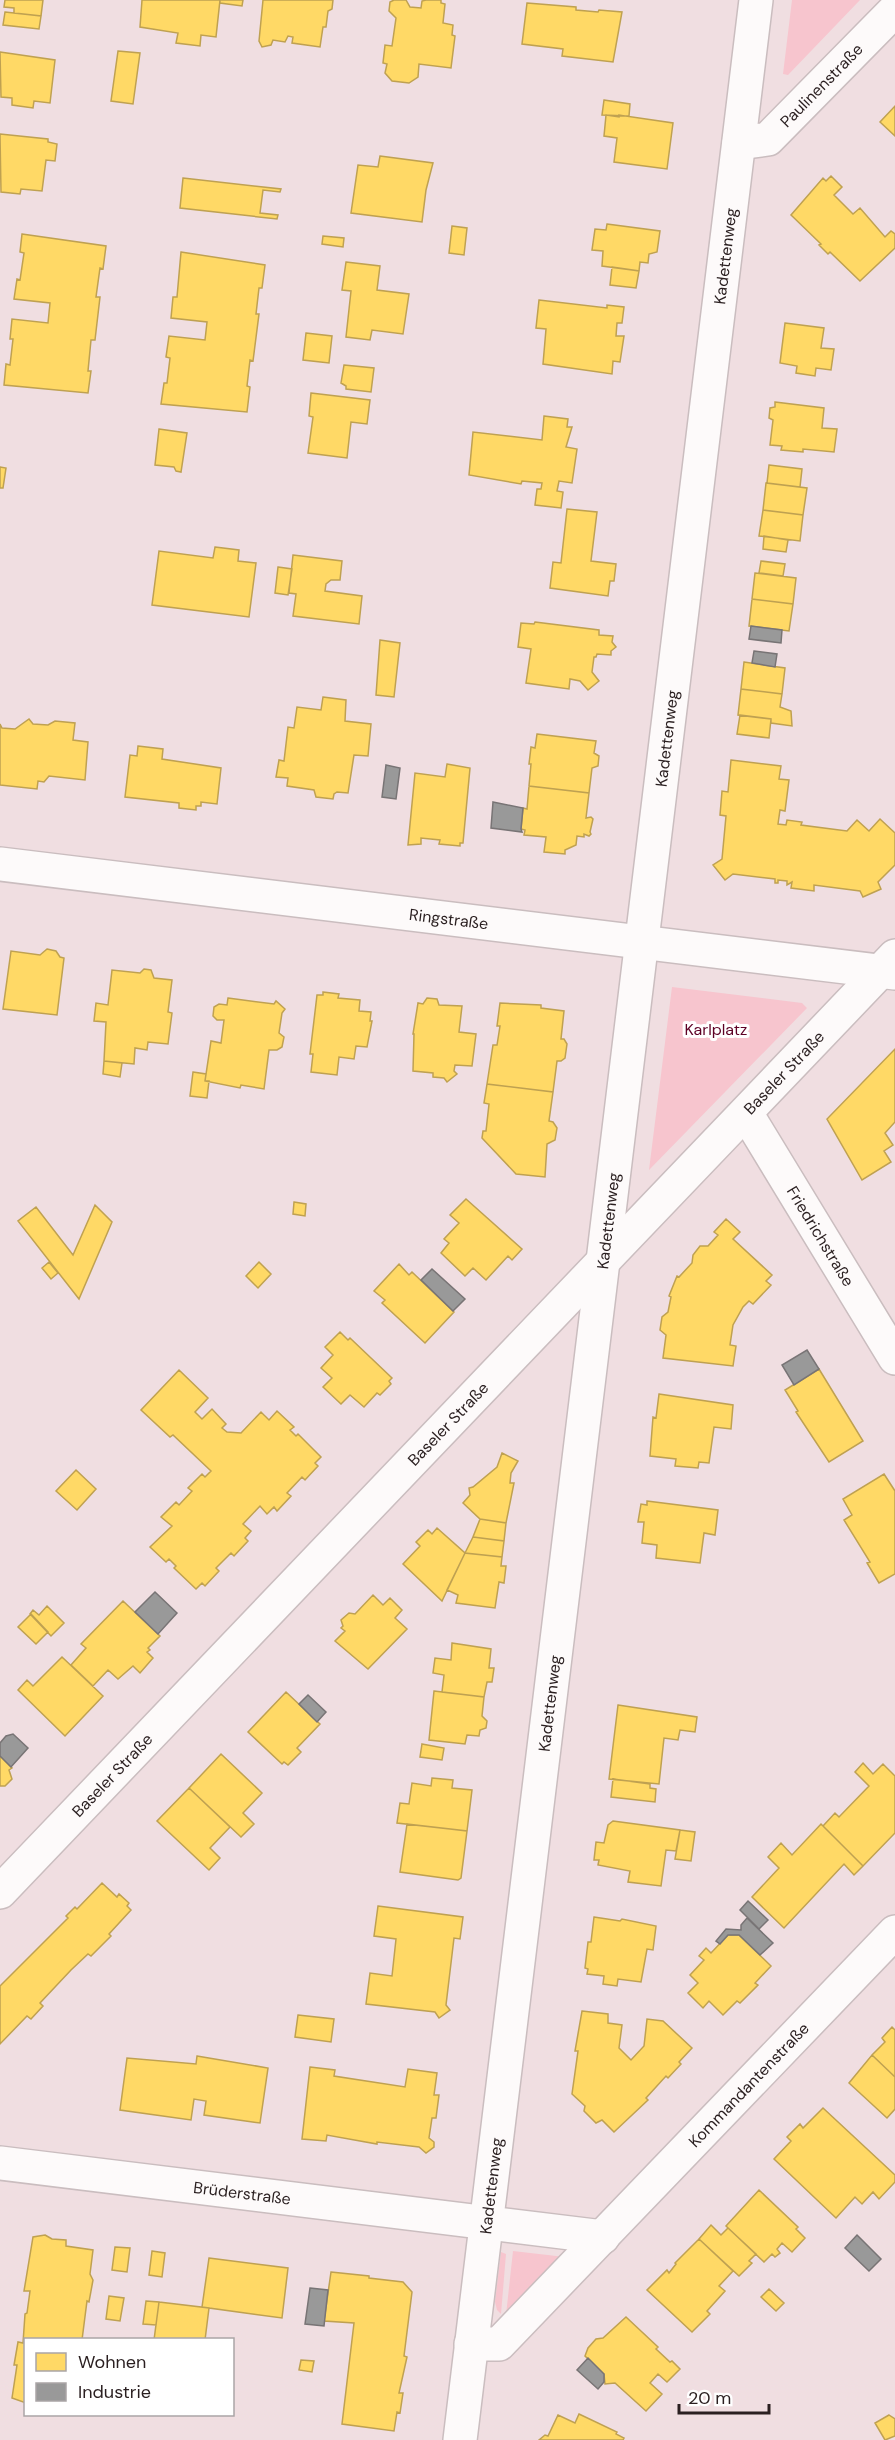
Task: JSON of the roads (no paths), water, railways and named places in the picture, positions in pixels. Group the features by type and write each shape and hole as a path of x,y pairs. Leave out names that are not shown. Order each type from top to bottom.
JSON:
{"street":[{"name":"Kadettenweg","path":"460,2440 756,0"},
{"name":"Paulinenstraße","path":"739,143 768,139 895,10"},
{"name":"Ringstraße","path":"0,864 642,942 890,967"},
{"name":"Baseler Straße","path":"0,1892 746,1113 890,967"},
{"name":"Friedrichstraße","path":"746,1113 895,1358"},
{"name":"Kommandantenstraße","path":"471,2344 499,2344 895,1932"},
{"name":"Brüderstraße","path":"0,2163 487,2222"},
{"path":"487,2222 603,2237"}],"park label":[{"name":"Karlplatz","path":"716,1029"}]}
